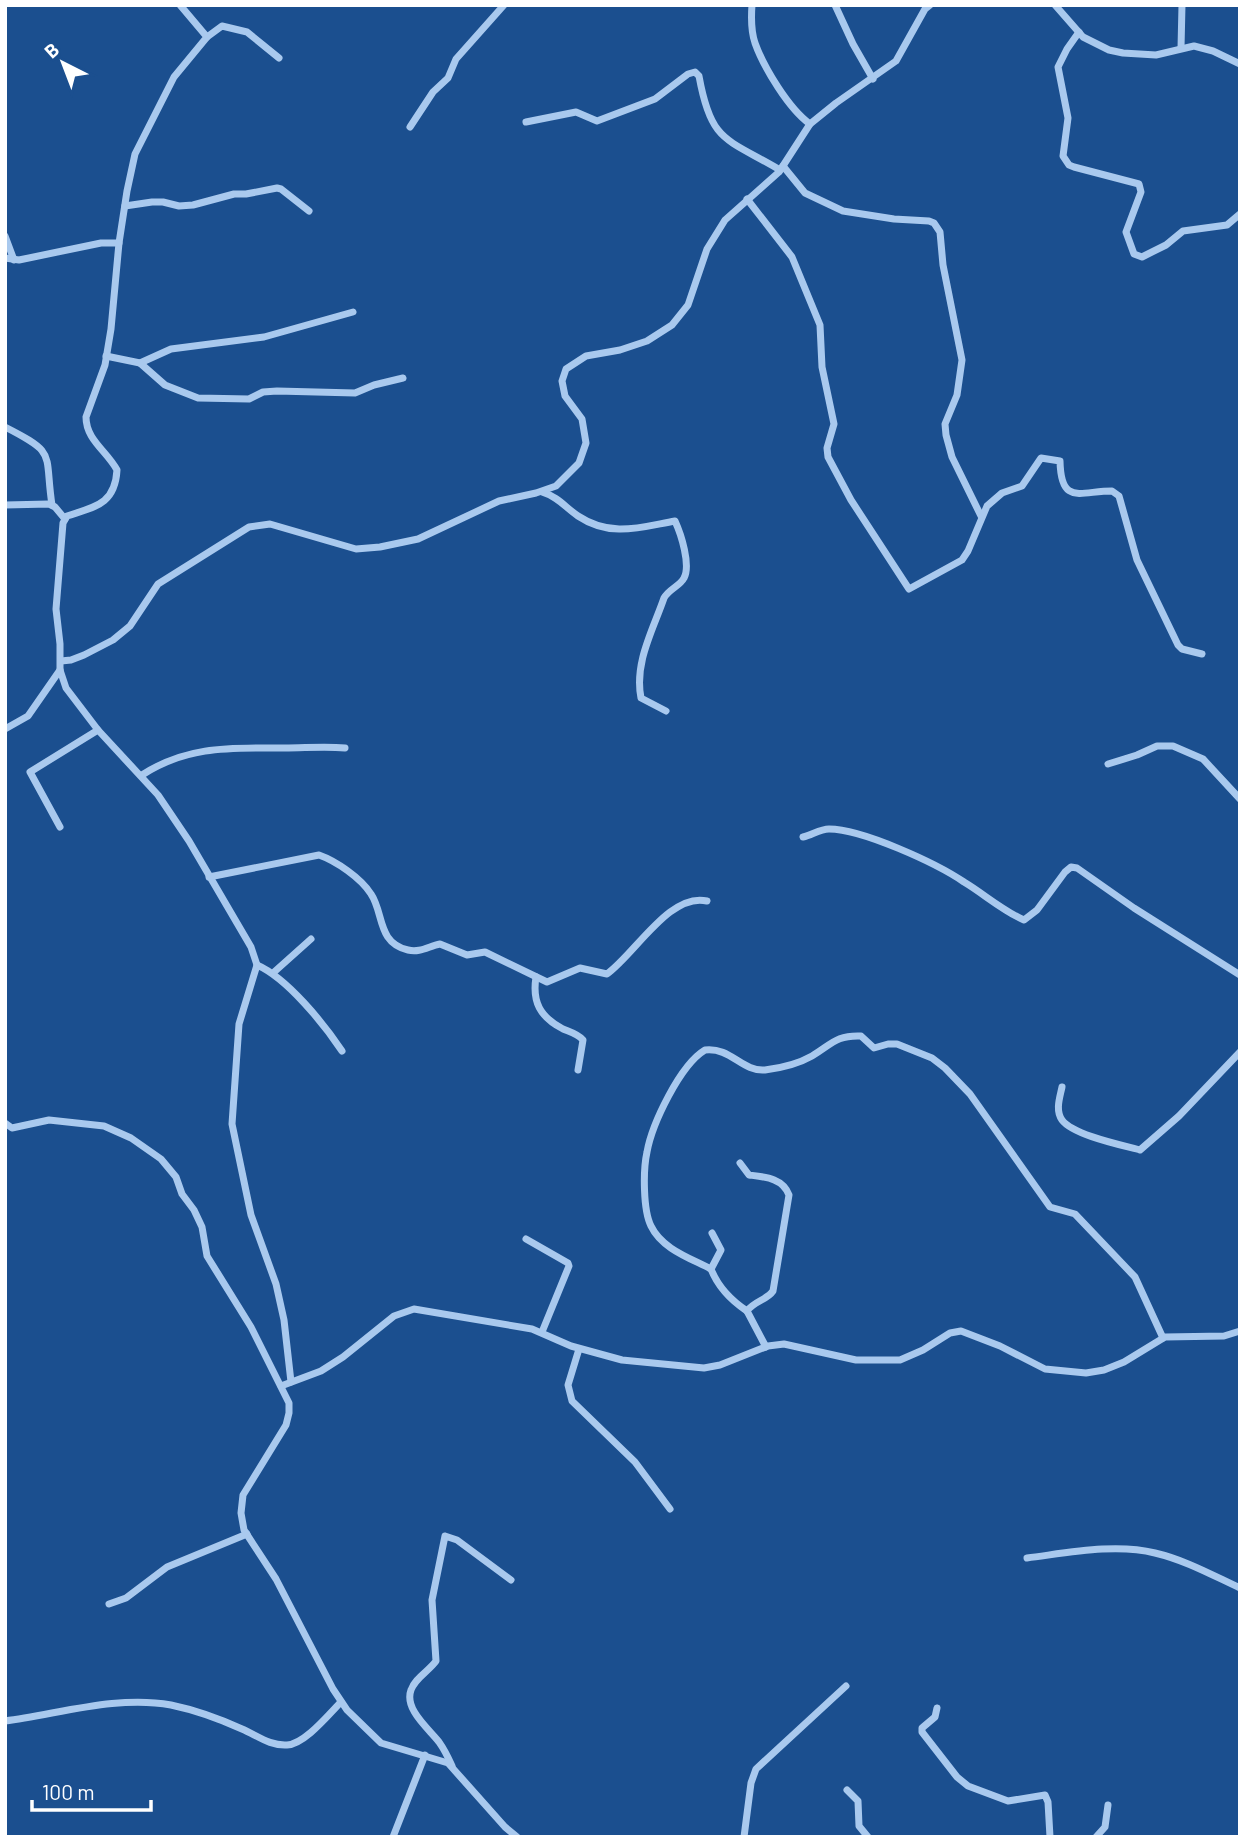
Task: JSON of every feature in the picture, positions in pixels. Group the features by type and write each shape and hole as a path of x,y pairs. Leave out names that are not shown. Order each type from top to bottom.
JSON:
{"street":[{"path":"180,5 207,37"},
{"path":"410,127 433,92 448,78 456,59 504,5"},
{"path":"752,5 751,23 755,43 789,102 810,124"},
{"path":"835,5 873,79"},
{"path":"61,661 71,660 113,640 130,626 158,584 249,527 270,524 347,547 370,548 418,539 499,501 556,486 579,463 586,450 582,419 568,401 562,385 566,369 578,359 620,351 647,341 665,332 672,325 688,305 715,234 725,220 781,168 810,124 896,61 925,9 930,5"},
{"path":"1055,5 1091,43 1123,53 1156,55 1194,46 1240,64"},
{"path":"1181,48 1182,5"},
{"path":"65,519 99,506 109,496 116,481 117,470 91,437 86,424 88,407 106,356 124,206 131,169 142,139 174,77 217,28 238,28 247,32 279,58"},
{"path":"1079,32 1058,67 1069,118 1063,156 1065,161 1074,167 1139,184 1141,192 1126,232 1135,254 1142,257 1166,245 1183,231 1227,225 1240,214"},
{"path":"526,122 576,112 597,121 655,99 688,74 695,72 699,76 709,116 715,128 741,150 781,168 805,193 843,211 929,221 937,227 962,360 957,395 945,424 946,435 952,457 981,516"},
{"path":"124,206 163,202 179,206 193,205 234,194 277,188 309,211"},
{"path":"747,199 792,257 820,325 822,364 834,424 827,448 828,457 851,500 909,589 962,560 984,509 995,497 1026,482 1041,458 1060,461 1064,488 1071,493 1116,493 1137,560 1178,645 1182,649 1202,654"},
{"path":"5,236 14,260"},
{"path":"5,258 14,260 101,243 119,243"},
{"path":"140,363 171,349 264,337 353,312"},
{"path":"106,356 140,363 164,385 198,398 249,399 263,392 277,391 355,393 403,378"},
{"path":"5,427 38,444 45,453 50,471 52,505 65,519 56,609 60,670 66,688 98,730 142,775 179,825 251,947 257,965 239,1024 232,1124 251,1215 276,1284 284,1320 291,1382"},
{"path":"541,492 561,500 586,520 607,527 634,530 675,522 684,544 685,573 682,581 667,592 664,598 644,652 640,674 641,698 666,711"},
{"path":"5,505 52,505"},
{"path":"5,729 28,716 60,670"},
{"path":"60,827 30,772 98,730"},
{"path":"1108,764 1157,746 1173,746 1203,759 1240,799"},
{"path":"142,775 198,750 253,747 345,748"},
{"path":"803,836 814,835 827,829 868,837 951,874 1024,920 1037,910 1065,872 1071,867 1077,868 1134,908 1240,975"},
{"path":"209,877 319,855 346,872 371,893 384,931 404,949 421,950 440,944 467,955 485,951 547,982 580,968 607,974 674,909 688,901 708,901"},
{"path":"272,974 311,939"},
{"path":"257,965 272,974 323,1023 342,1051"},
{"path":"536,977 534,996 542,1015 559,1027 579,1035 583,1040 578,1070"},
{"path":"766,1347 747,1311 733,1302 711,1269 665,1244 651,1227 645,1163 647,1150 680,1076 705,1050 721,1051 754,1069 766,1070 798,1062 841,1037 861,1036 874,1048 897,1044 932,1058 945,1068 970,1094 1050,1207 1075,1214 1135,1277 1163,1338"},
{"path":"1062,1087 1059,1108 1062,1120 1068,1125 1083,1133 1140,1150 1179,1116 1240,1052"},
{"path":"5,1123 12,1128 49,1121 104,1126 131,1138 162,1158 176,1177 182,1194 202,1227 207,1256 251,1327 289,1403 288,1419 243,1495 241,1513 247,1534 280,1586 341,1702 374,1738 387,1745 443,1760 453,1766"},
{"path":"740,1163 750,1175 768,1177 781,1183 789,1195 773,1291 747,1311"},
{"path":"711,1269 721,1250 712,1233"},
{"path":"526,1239 569,1266 542,1332"},
{"path":"281,1386 313,1375 339,1361 394,1316 414,1309 542,1332 579,1349 622,1360 705,1368 766,1347 792,1344 844,1357 886,1362 908,1359 950,1333 961,1331 1045,1368 1086,1373 1125,1362 1163,1338 1224,1336 1240,1331"},
{"path":"579,1349 568,1385 572,1401 637,1464 670,1509"},
{"path":"109,1604 126,1598 167,1567 247,1534"},
{"path":"511,1580 457,1540 445,1536 432,1600 437,1657 434,1664 412,1686 410,1699 414,1712 439,1742 453,1766 517,1837"},
{"path":"1027,1558 1108,1550 1149,1552 1188,1563 1240,1588"},
{"path":"744,1837 751,1783 756,1769 846,1686"},
{"path":"5,1721 120,1703 148,1702 173,1705 205,1715 272,1744 286,1745 293,1744 307,1735 341,1702"},
{"path":"937,1708 935,1717 922,1728 922,1732 957,1777 975,1789 1008,1801 1045,1795 1048,1802 1050,1837"},
{"path":"393,1837 425,1755"},
{"path":"847,1790 859,1801 859,1826 868,1837"},
{"path":"1096,1837 1105,1827 1108,1805"}]}
